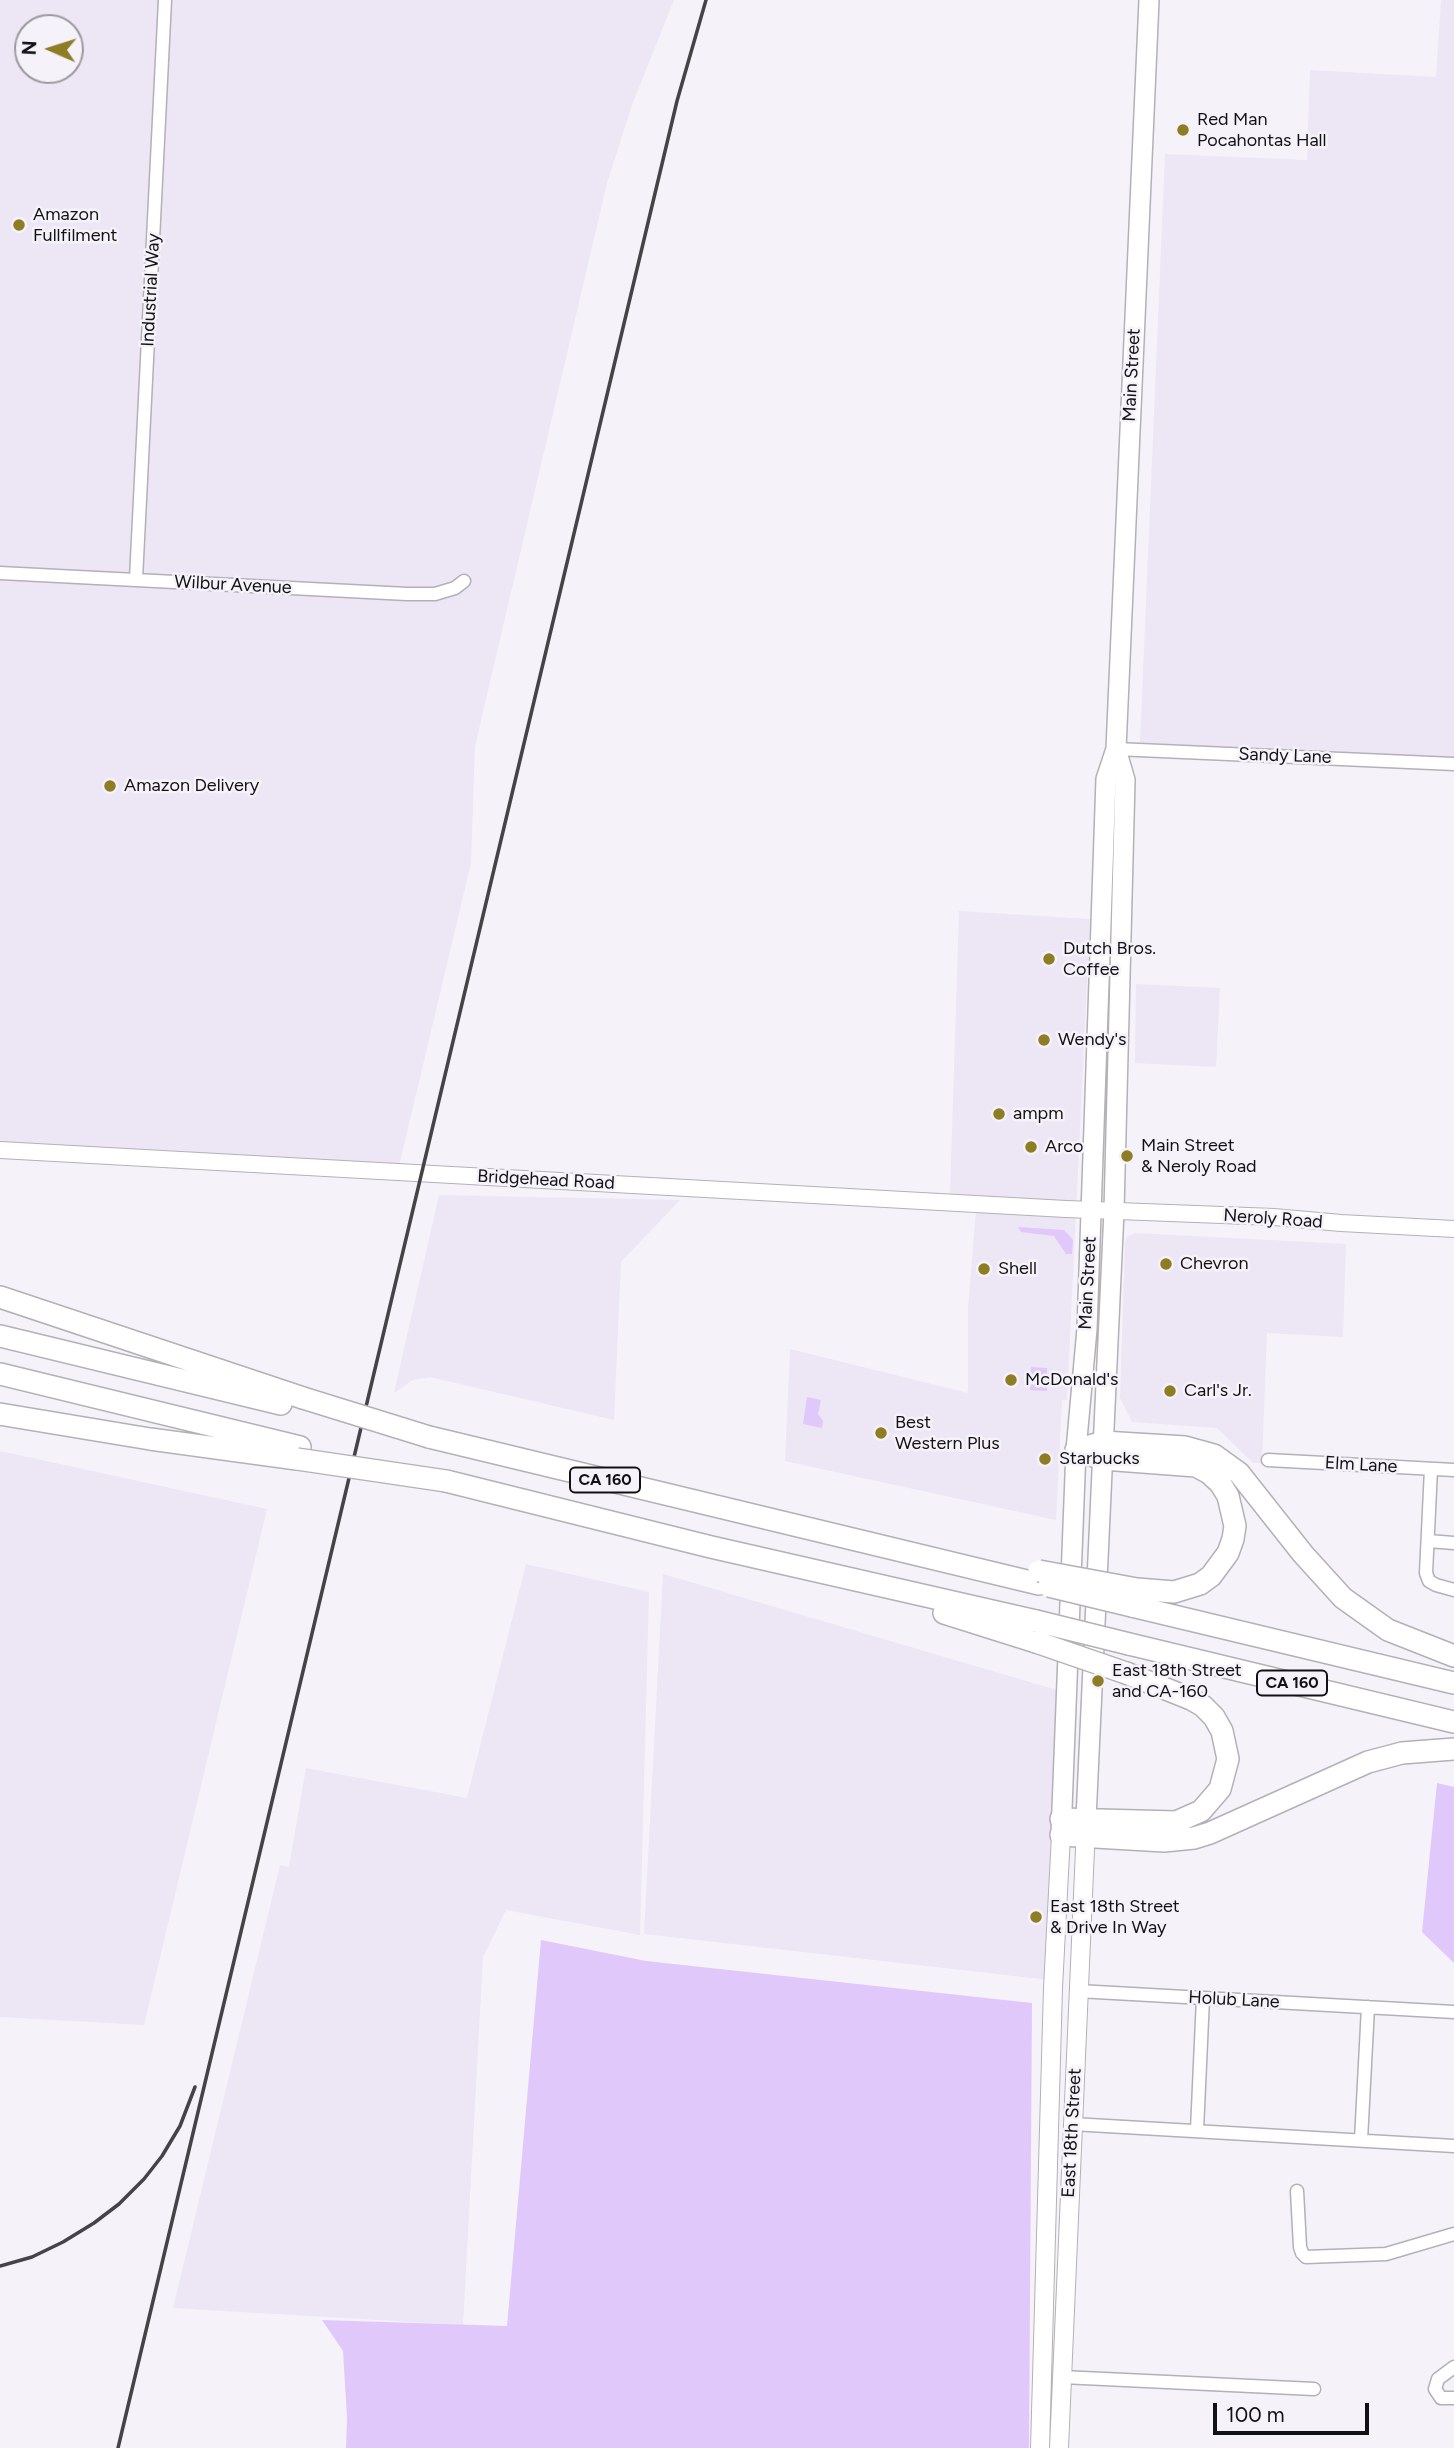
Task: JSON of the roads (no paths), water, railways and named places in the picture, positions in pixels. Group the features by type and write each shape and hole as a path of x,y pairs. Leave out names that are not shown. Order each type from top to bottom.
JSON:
{"highway":[{"path":"0,1297 305,1404"},
{"path":"0,1336 305,1404"},
{"name":"CA 160","path":"0,1374 298,1453 446,1481 1036,1632 1129,1644 1454,1722"},
{"name":"CA 160","path":"305,1404 429,1437 780,1522 1135,1597 1454,1684"},
{"path":"0,1414 150,1439 298,1453"},
{"path":"1076,1450 1185,1447 1214,1455 1239,1473 1317,1571 1357,1610 1397,1634 1454,1656"},
{"path":"1103,1450 1196,1466 1220,1483 1233,1511 1233,1539 1228,1553 1211,1576 1188,1589 1135,1597"},
{"path":"1036,1632 1126,1673 1175,1691 1203,1706 1222,1731 1228,1759 1220,1788 1201,1811 1176,1822 1061,1827"},
{"path":"1086,1828 1164,1840 1194,1838 1368,1762 1402,1753 1454,1749"}],"main road":[{"name":"Main Street","path":"1061,1827 1076,1450 1087,1328 1092,1210 1105,779 1116,749 1149,0"},
{"name":"Main Street","path":"1086,1828 1114,1211 1125,780 1116,749"},
{"name":"East 18th Street","path":"1040,2448 1053,1988 1061,1827"},
{"name":"East 18th Street","path":"1059,2448 1086,1828"}],"street":[{"name":"Industrial Way","path":"136,579 165,0"},
{"name":"Wilbur Avenue","path":"0,573 407,594 435,594 455,588 464,581"},
{"name":"Sandy Lane","path":"1116,749 1454,764"},
{"name":"Bridgehead Road","path":"0,1150 1092,1210"},
{"name":"Neroly Road","path":"1092,1210 1454,1228"},
{"name":"Elm Lane","path":"1268,1461 1454,1470"},
{"path":"1431,1469 1426,1573 1429,1581 1454,1590"},
{"path":"1427,1541 1454,1543"},
{"name":"Holub Lane","path":"1078,1991 1454,2012"},
{"path":"1197,2130 1203,1998"},
{"path":"1361,2140 1368,2007"},
{"path":"1072,2124 1454,2146"},
{"path":"1297,2191 1300,2246 1306,2257 1374,2256 1454,2234"},
{"path":"1454,2367 1438,2379 1435,2389 1441,2398 1454,2398"},
{"path":"1062,2377 1314,2389"}],"railway":[{"path":"118,2448 677,101 706,0"},
{"path":"0,2266 32,2257 63,2242 119,2204 162,2156 180,2126 195,2087"}],"place":[{"name":"Red Man Pocahontas Hall","path":"1183,130"},
{"name":"Amazon Fullfilment","path":"19,225"},
{"name":"Amazon Delivery","path":"110,786"},
{"name":"Dutch Bros. Coffee","path":"1049,959"},
{"name":"Wendy's","path":"1044,1040"},
{"name":"ampm","path":"999,1114"},
{"name":"Arco","path":"1031,1147"},
{"name":"Main Street & Neroly Road","path":"1127,1156"},
{"name":"Chevron","path":"1166,1264"},
{"name":"Shell","path":"984,1269"},
{"name":"McDonald's","path":"1011,1380"},
{"name":"Carl's Jr.","path":"1170,1391"},
{"name":"Best Western Plus","path":"881,1433"},
{"name":"Starbucks","path":"1045,1459"},
{"name":"East 18th Street and CA-160","path":"1098,1681"},
{"name":"East 18th Street & Drive In Way","path":"1036,1917"}]}
